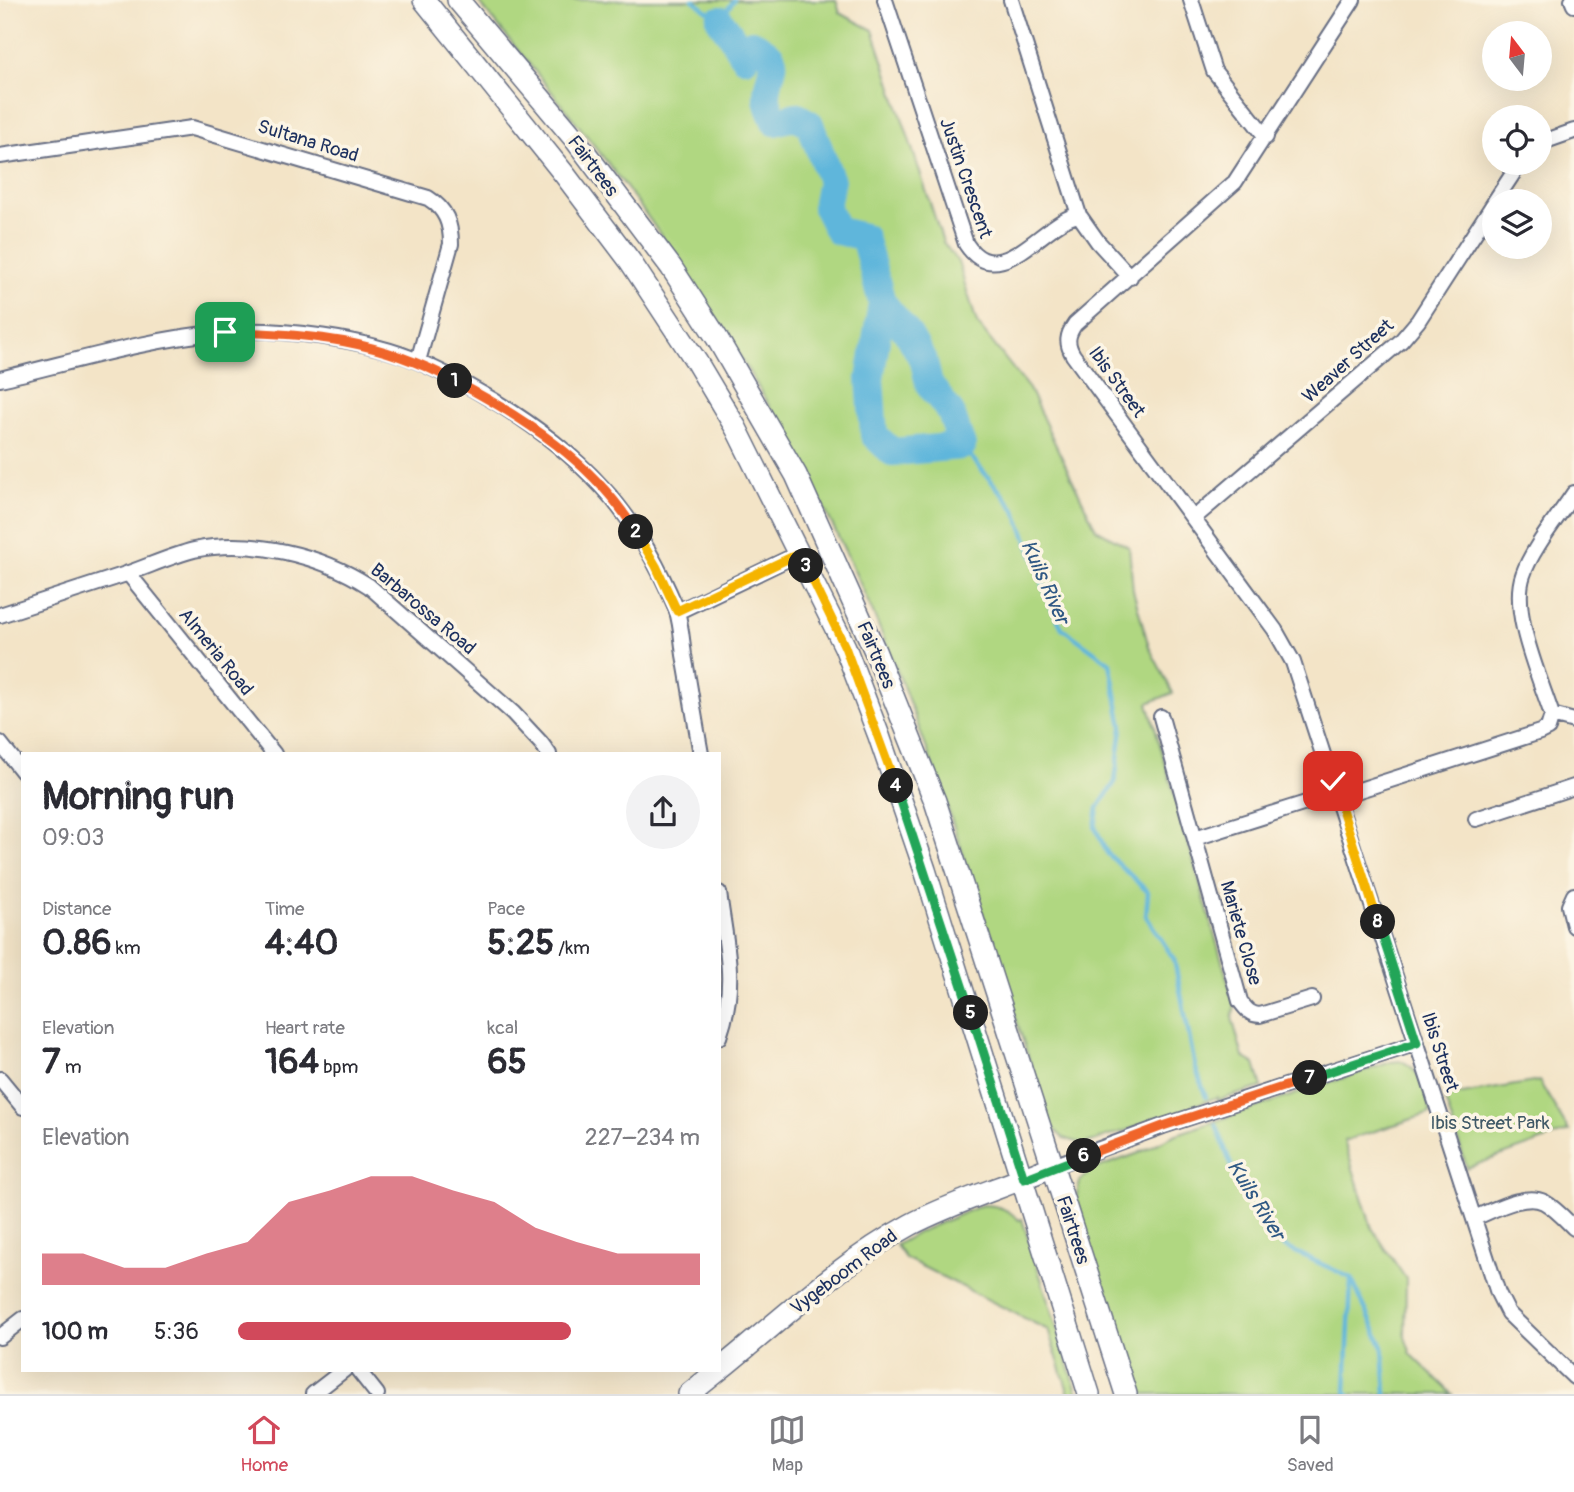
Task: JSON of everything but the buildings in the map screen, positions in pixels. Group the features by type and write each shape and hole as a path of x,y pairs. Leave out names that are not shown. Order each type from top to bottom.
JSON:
{"main road":[{"name":"Fairtrees","path":"424,0 565,175 630,261 696,361 736,428 845,647 925,870 1090,1394"},
{"name":"Fairtrees","path":"458,0 574,138 671,267 717,338 796,475 875,651 935,801 1126,1394"},
{"name":"Vygeboom Road","path":"721,1368 848,1265 882,1241 942,1210 1053,1166"},
{"name":"Vygeboom Road","path":"689,1394 716,1372"}],"street":[{"name":"Justin Crescent","path":"885,0 966,244 972,253 986,261 997,261 1028,248 1069,216 1079,215"},
{"path":"1011,0 1079,215 1098,242 1130,277"},
{"path":"1191,0 1214,71 1266,138"},
{"name":"Ibis Street","path":"1353,0 1235,182 1075,324 1068,337 1069,348 1289,652 1498,1293 1508,1313 1574,1377"},
{"path":"1572,0 1574,5"},
{"name":"Sultana Road","path":"0,156 192,128 428,198 440,206 447,219 451,230 451,244 418,361"},
{"path":"1552,139 1574,131"},
{"name":"Weaver Street","path":"1194,518 1401,341 1418,321 1482,222"},
{"path":"0,379 178,338 225,332 284,333 322,337 375,348 418,361 497,403 572,457 603,488 633,526 677,611 701,752"},
{"path":"1195,838 1350,793 1540,732 1550,724 1552,715 1524,628 1518,597 1523,572 1574,493"},
{"name":"Barbarossa Road","path":"0,615 196,550 249,547 286,551 325,563 351,574 369,586 513,713 547,752"},
{"path":"677,611 800,553"},
{"name":"Almeria Road","path":"128,573 272,752"},
{"path":"1552,715 1574,721"},
{"name":"Mariete Close","path":"1161,717 1240,1001 1247,1011 1260,1015 1312,999"},
{"path":"0,743 21,769"},
{"path":"1476,819 1574,787"},
{"path":"1574,895 1569,905 1574,926"},
{"path":"721,907 731,978 721,1030"},
{"name":"Vygeboom Road","path":"1053,1166 1163,1126 1417,1043"},
{"path":"0,1079 21,1105"},
{"path":"1474,1218 1517,1203 1542,1200 1574,1228"},
{"path":"0,1337 21,1321"},
{"path":"313,1394 341,1372"},
{"path":"360,1372 377,1394"}],"green space":[{"path":"477,0 836,0 840,13 873,30 943,242 958,262 977,323 1029,389 1096,529 1129,547 1133,590 1149,647 1173,693 1148,703 1235,1006 1232,1018 1243,1057 1255,1064 1262,1087 1218,1100 1217,1097 1198,1104 1199,1107 1084,1144 1063,1138 1050,1125 975,889 921,733 859,580 823,506 767,403 684,269 595,147"},
{"path":"1401,1061 1418,1076 1431,1113 1344,1141 1372,1228 1406,1279 1405,1337 1411,1354 1452,1394 1136,1394 1075,1203 1080,1181 1091,1170 1139,1153 1174,1135 1391,1062"},
{"name":"Ibis Street Park","path":"1539,1081 1569,1131 1467,1168 1444,1097"},
{"path":"982,1205 1002,1208 1019,1220 1022,1219 1078,1394 1069,1394 1048,1330 905,1258 896,1245"}],"waterway":[{"path":"693,0 720,20 734,0"},
{"name":"Kuils River","path":"720,20 745,58 752,43 773,59 767,97 775,122 796,116 810,124 831,181 826,207 838,231 864,237 882,302 870,379 874,435 892,452 962,446 951,413 929,384 924,362 909,335 882,302"},
{"name":"Kuils River","path":"962,446 1014,508 1039,569 1048,600 1062,628 1110,663 1122,727 1115,782 1098,808 1095,827 1107,853 1148,892 1146,916 1174,959 1195,1066 1206,1097"},
{"name":"Kuils River","path":"1216,1124 1235,1176 1283,1246 1351,1278 1383,1347 1386,1394"},
{"name":"Kuils River","path":"1348,1394 1351,1279"}],"route":[{"path":"225,332 322,337 375,348 418,361 497,403 572,457 603,488 633,526 677,611 800,553 845,647 879,736 1024,1179 1163,1126 1417,1043 1333,781"}]}
